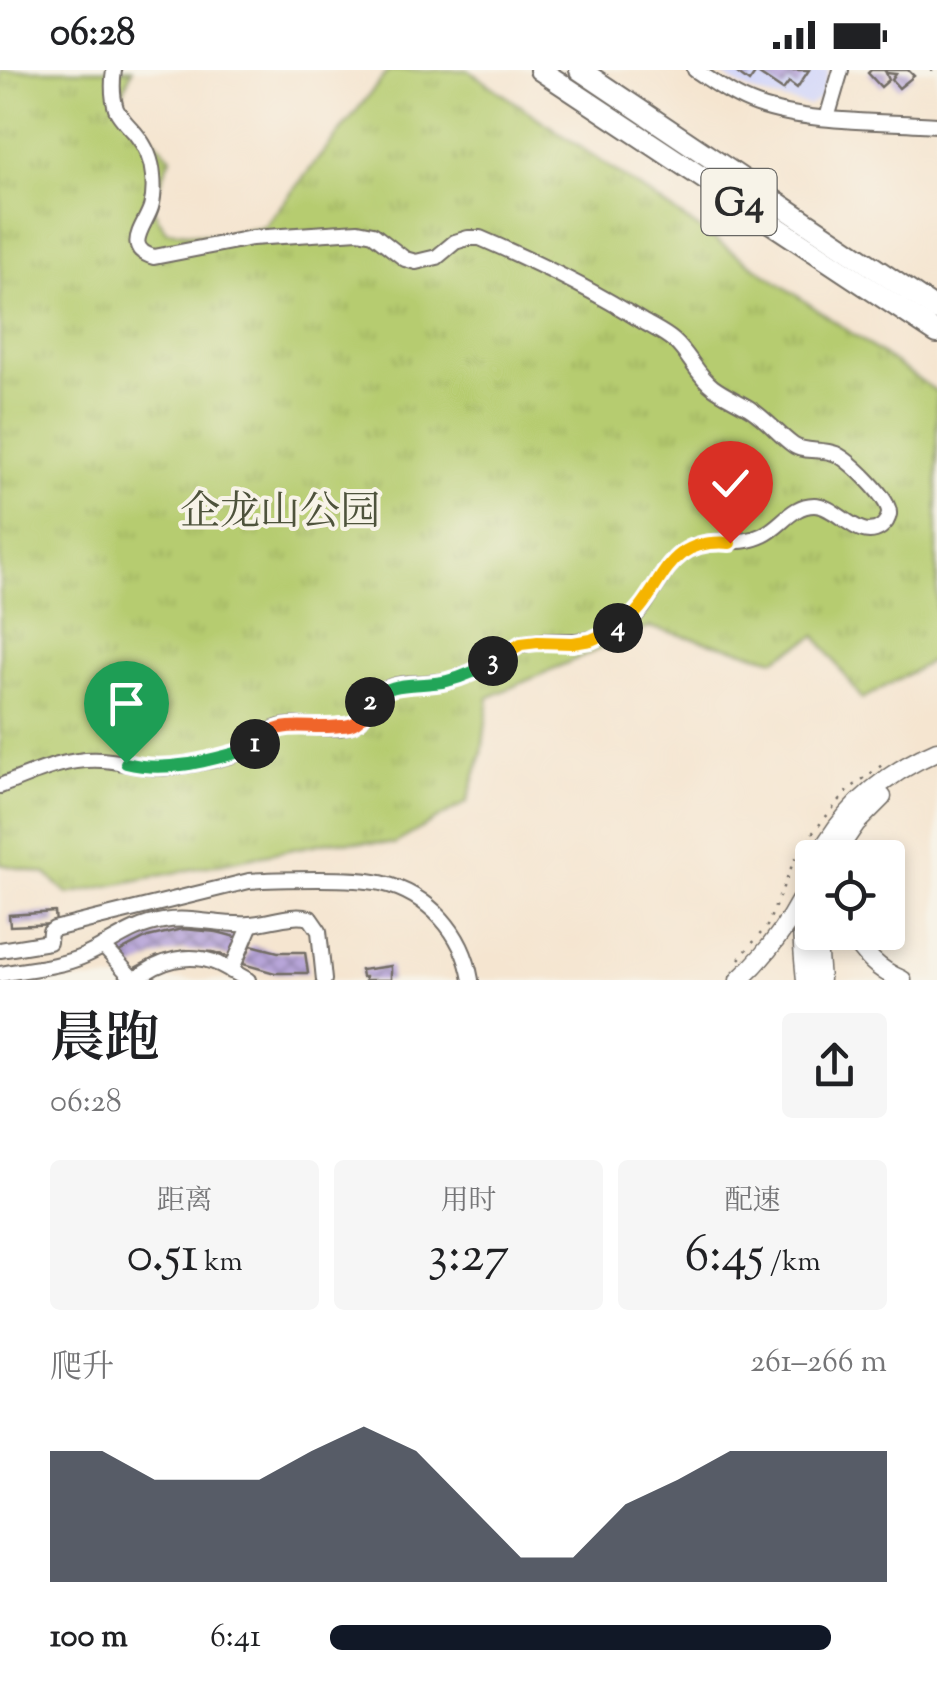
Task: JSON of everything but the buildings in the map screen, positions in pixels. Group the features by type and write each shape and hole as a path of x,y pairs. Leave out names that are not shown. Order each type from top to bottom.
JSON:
{"highway":[{"name":"G4","path":"540,70 937,334"},
{"name":"G4","path":"580,70 937,310"}],"main road":[{"path":"828,840 866,795 898,770 937,750"},
{"path":"844,840 856,823 894,787 937,762"},
{"path":"850,840 856,823"},
{"path":"738,980 766,953 795,907"},
{"path":"804,950 806,980"},
{"path":"818,950 820,980"},
{"path":"863,950 882,970 902,980"}],"street":[{"path":"0,786 61,763 104,760 168,768 246,750 280,727 355,724 379,692 390,687 446,681 468,674 521,644 573,643 608,634 637,613 674,558 701,544 758,538 791,513 813,505 836,512 871,532 886,522 889,514 883,496 846,460 834,452 797,448 755,412 711,386 674,340 607,299 480,238 456,242 437,257 416,262 373,234 358,231 252,238 154,257 146,255 137,239 151,207 152,168 142,143 116,108 112,91 114,70"},
{"path":"695,70 758,106 795,115 937,125"},
{"path":"827,118 841,70"},
{"path":"0,950 48,942 50,932 72,925 249,882 378,882 411,894 440,916 458,939 471,980"},
{"path":"0,974 28,974 72,960 131,930 162,921 251,924 300,915 310,918 319,931 324,980"},
{"path":"232,971 251,924"},
{"path":"102,946 134,980 156,966 181,958 207,960 248,980"}],"path":[{"path":"931,70 937,72"}],"shaded area":[{"path":"715,70 829,70 821,98 809,106 762,95"}],"green space":[{"name":"企龙山公园","path":"0,70 132,70 119,102 171,157 151,206 166,231 216,236 264,227 389,70 468,70 937,392 937,658 862,699 816,636 775,659 649,627 489,697 482,753 467,802 394,844 333,841 68,894 46,874 0,864"}],"route":[{"path":"126,763 168,768 246,750 280,727 355,724 379,692 390,687 446,681 468,674 521,644 573,643 608,634 637,613 674,558 701,544 730,543"}]}
